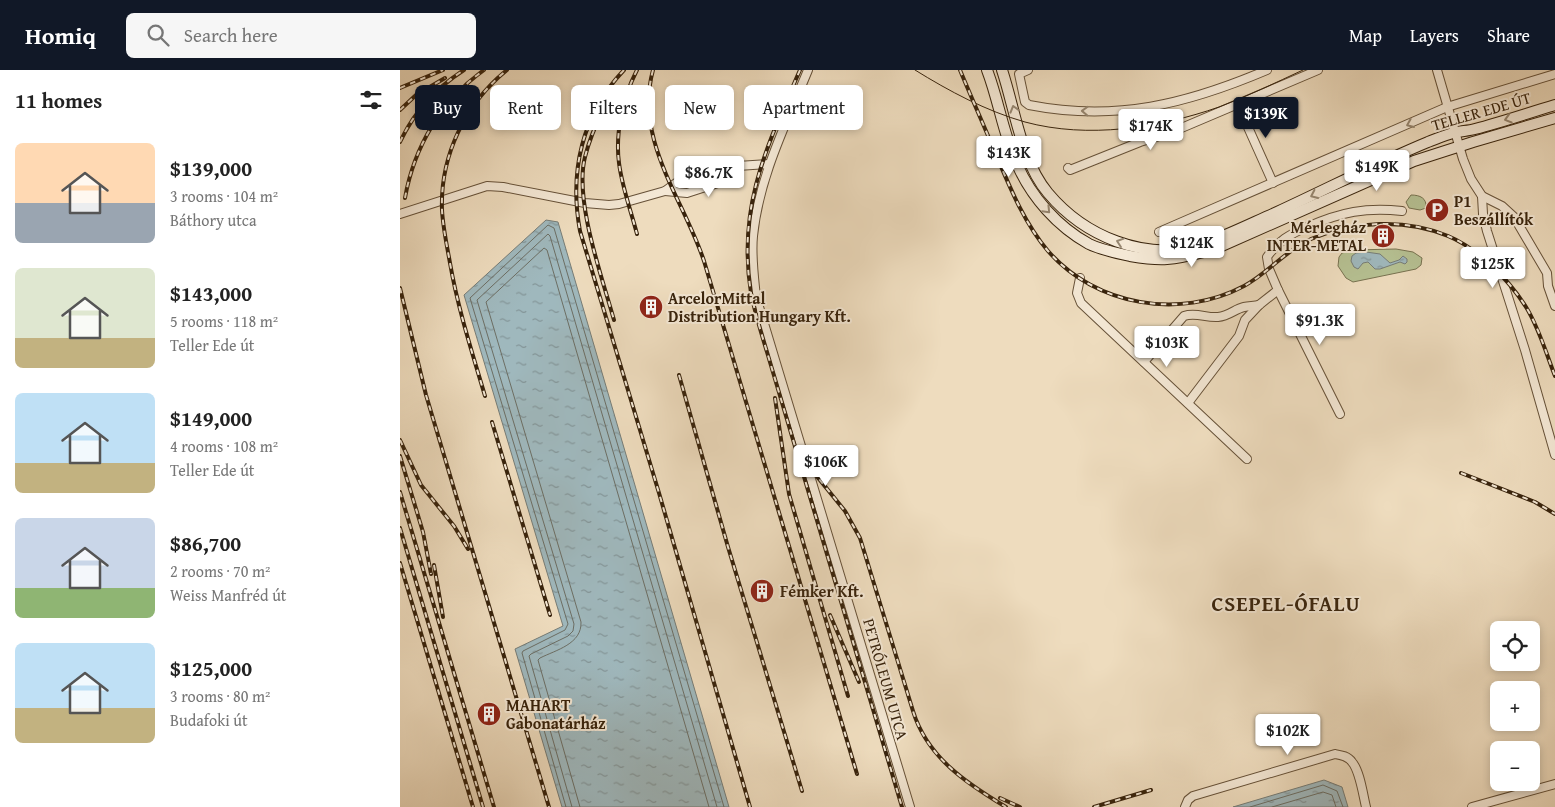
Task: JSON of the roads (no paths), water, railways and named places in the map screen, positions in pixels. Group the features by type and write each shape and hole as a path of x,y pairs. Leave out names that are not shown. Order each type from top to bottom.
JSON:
{"main road":[{"name":"TELLER EDE ÚT","path":"987,70 993,85 1010,148 1025,181 1038,201 1052,216 1066,229 1091,245 1122,254 1166,260 1191,256 1215,248 1414,161 1555,118"},
{"name":"TELLER EDE ÚT","path":"1002,70 1033,172 1047,192 1080,223 1118,243 1146,249 1184,249 1212,240 1427,142 1555,105"}],"street":[{"name":"PETRÓLEUM UTCA","path":"808,70 769,164 757,209 752,238 756,297 910,807"},
{"path":"1028,70 1019,74 1025,102 1029,105 1068,111 1096,112 1142,108 1187,100 1230,86 1267,70"},
{"path":"1068,168 1070,170 1140,142 1172,132 1318,70"},
{"path":"1437,70 1454,133 1471,179 1482,196 1483,214 1487,231 1525,350 1555,455"},
{"path":"1158,232 1447,107 1555,74"},
{"path":"1238,105 1273,183"},
{"path":"665,191 686,175 723,164 738,166 769,164"},
{"path":"400,214 487,186 503,187 585,203 610,205 665,191 687,193 724,181 738,166"},
{"path":"1482,196 1502,206 1514,217 1551,272 1548,286 1555,306"},
{"path":"1340,414 1286,302 1278,290 1269,269 1267,257 1282,240 1331,216 1365,210 1402,211"},
{"path":"1080,278 1077,293 1081,303 1248,459"},
{"path":"1188,403 1239,336 1245,320 1259,305 1278,290"},
{"path":"1144,362 1184,316 1196,314 1207,317 1220,317 1229,315 1242,307 1259,305"},
{"path":"1185,807 1188,800 1193,796 1334,754 1344,755 1352,761 1366,807"},
{"path":"1472,807 1555,784"}],"water":[{"path":"546,220 558,222 729,807 562,807 515,649 563,626 464,295"},
{"path":"1356,253 1380,254 1390,263 1399,260 1403,256 1407,259 1407,262 1405,264 1400,262 1380,269 1375,269 1368,262 1363,263 1358,269 1354,267 1351,261 1352,256"},
{"path":"1324,780 1342,787 1348,807 1233,807"}],"tram line":[{"path":"915,70 968,100 996,112 1025,122 1073,130 1123,129 1172,121 1219,107 1303,70"}],"railway":[{"path":"400,88 443,70"},
{"path":"400,142 419,111 435,93 464,70"},
{"path":"405,198 415,161 432,126 455,96 484,70"},
{"path":"485,396 453,280 443,223 442,190 445,170 451,151 467,115 492,84 507,70"},
{"path":"624,70 598,105 582,145 576,187 580,231 659,493 750,807"},
{"path":"637,70 624,103 618,140 622,181 637,234"},
{"path":"653,70 649,96 650,121 655,145 704,261 857,774"},
{"path":"800,70 766,151 752,205 748,233 751,293 760,330 902,807"},
{"path":"960,70 1008,182 1032,230 1048,251 1068,270 1090,284 1114,295 1140,302 1193,303 1219,297 1244,286 1302,244 1327,233 1362,225 1397,224 1414,226 1432,230 1460,242 1482,257 1502,276 1531,315 1555,376"},
{"path":"400,110 416,95 445,78"},
{"path":"594,130 585,157 583,195 591,238 614,320"},
{"path":"400,288 426,395 549,807"},
{"path":"679,375 728,547 802,791"},
{"path":"775,398 789,494 848,696"},
{"path":"492,422 550,615"},
{"path":"400,440 421,485 454,526 468,549"},
{"path":"801,452 815,474 845,511 860,538 919,727 938,755 950,767 1006,807"},
{"path":"400,456 423,532 431,574"},
{"path":"1461,473 1535,502 1555,514"},
{"path":"400,492 494,807"},
{"path":"400,528 483,807"},
{"path":"400,563 473,807"},
{"path":"434,565 443,617"},
{"path":"830,615 859,682"},
{"path":"1094,807 1151,790"},
{"path":"1000,798 1020,807"}],"place":[{"name":"P1 Beszállítók","path":"1437,210"},
{"name":"Mérlegház INTER-METAL","path":"1383,236"},
{"name":"ArcelorMittal Distribution Hungary Kft.","path":"651,307"},
{"name":"Fémker Kft.","path":"762,591"},
{"name":"MAHART Gabonatárház","path":"489,714"}],"district":[{"name":"CSEPEL-ÓFALU","path":"1286,603"}]}
